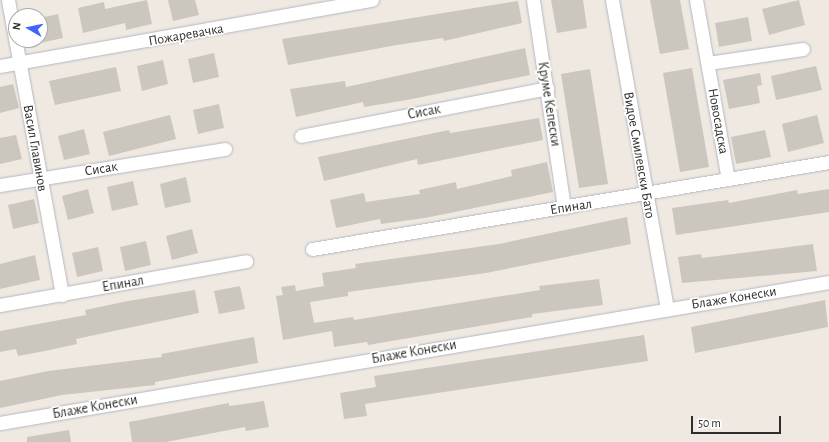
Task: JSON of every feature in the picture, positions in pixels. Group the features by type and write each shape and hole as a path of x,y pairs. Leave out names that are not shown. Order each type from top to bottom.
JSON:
{"street":[{"name":"Васил Главинов","path":"8,0 62,295"},
{"name":"Пожаревачка","path":"0,66 372,0"},
{"name":"Круме Кепески","path":"533,0 564,208"},
{"name":"Видое Смилевски Бато","path":"612,0 667,309"},
{"name":"Новосадска","path":"696,0 728,179"},
{"path":"708,63 803,49"},
{"name":"Сисак","path":"301,136 547,88"},
{"name":"Сисак","path":"0,185 225,149"},
{"name":"Епинал","path":"312,249 646,195 829,162"},
{"name":"Епинал","path":"0,305 246,261"},
{"name":"Блаже Конески","path":"0,423 829,282"}],"building":[{"path":"147,0 152,24 126,30 125,23 83,33 78,8 104,2 105,9"},
{"path":"168,0 195,0 199,15 173,21"},
{"path":"551,0 583,0 587,28 557,33"},
{"path":"650,0 680,0 689,49 660,54"},
{"path":"799,0 805,25 769,35 762,9"},
{"path":"518,1 522,23 444,41 443,38 397,45 288,65 282,39"},
{"path":"58,14 63,38 48,41 48,16"},
{"path":"748,17 752,41 719,47 715,23"},
{"path":"525,48 530,75 407,100 364,107 363,102 296,117 290,89 345,81 346,87"},
{"path":"214,53 219,77 193,83 188,59"},
{"path":"163,60 168,84 142,91 137,66"},
{"path":"816,66 822,90 776,100 771,76"},
{"path":"116,67 121,91 55,105 49,81"},
{"path":"692,68 709,167 680,172 663,73"},
{"path":"590,69 608,184 579,188 561,74"},
{"path":"760,73 762,85 757,86 760,103 729,109 723,80"},
{"path":"13,84 19,108 0,113 0,87"},
{"path":"219,104 224,128 198,134 193,110"},
{"path":"170,115 176,139 109,156 103,132"},
{"path":"817,115 824,143 788,152 782,124"},
{"path":"539,118 543,140 418,165 417,159 324,181 318,157 449,130 450,133"},
{"path":"84,129 90,154 64,160 58,136"},
{"path":"765,130 771,157 736,164 731,137"},
{"path":"16,135 22,159 0,164 0,138"},
{"path":"547,162 553,192 425,218 381,224 380,219 336,228 330,200 364,193 366,202 420,194 419,190 456,182 457,189 512,176 511,170"},
{"path":"186,177 191,202 165,208 160,184"},
{"path":"133,181 138,205 112,211 107,187"},
{"path":"88,189 94,213 68,220 62,196"},
{"path":"829,189 829,212 676,235 672,208 728,200 729,203 797,190 798,194"},
{"path":"34,199 39,223 13,229 8,205"},
{"path":"627,217 631,244 486,273 348,292 348,296 310,302 314,323 353,317 354,320 540,290 539,286 599,279 603,305 532,314 532,317 368,345 367,342 334,347 332,331 283,340 276,296 283,295 281,287 295,285 296,291 324,286 322,273 356,268 355,264 499,244"},
{"path":"192,229 198,253 172,260 166,236"},
{"path":"146,241 151,265 125,271 120,247"},
{"path":"813,244 817,271 682,283 678,257 701,254 702,258"},
{"path":"98,247 103,271 77,277 72,253"},
{"path":"35,255 40,280 0,289 0,264"},
{"path":"240,286 245,309 219,314 214,291"},
{"path":"195,290 199,313 76,339 77,344 45,351 18,356 16,349 0,352 0,331 86,315 85,310"},
{"path":"825,300 828,327 695,353 691,327"},
{"path":"644,335 648,361 365,404 367,416 344,419 340,393 376,387 374,376"},
{"path":"254,337 258,363 155,382 155,385 62,395 0,408 0,381 48,371 162,357 161,354"},
{"path":"264,401 269,427 246,431 245,427 166,442 132,442 129,422 229,403 229,406"},
{"path":"69,430 71,442 27,442 27,437"}]}
